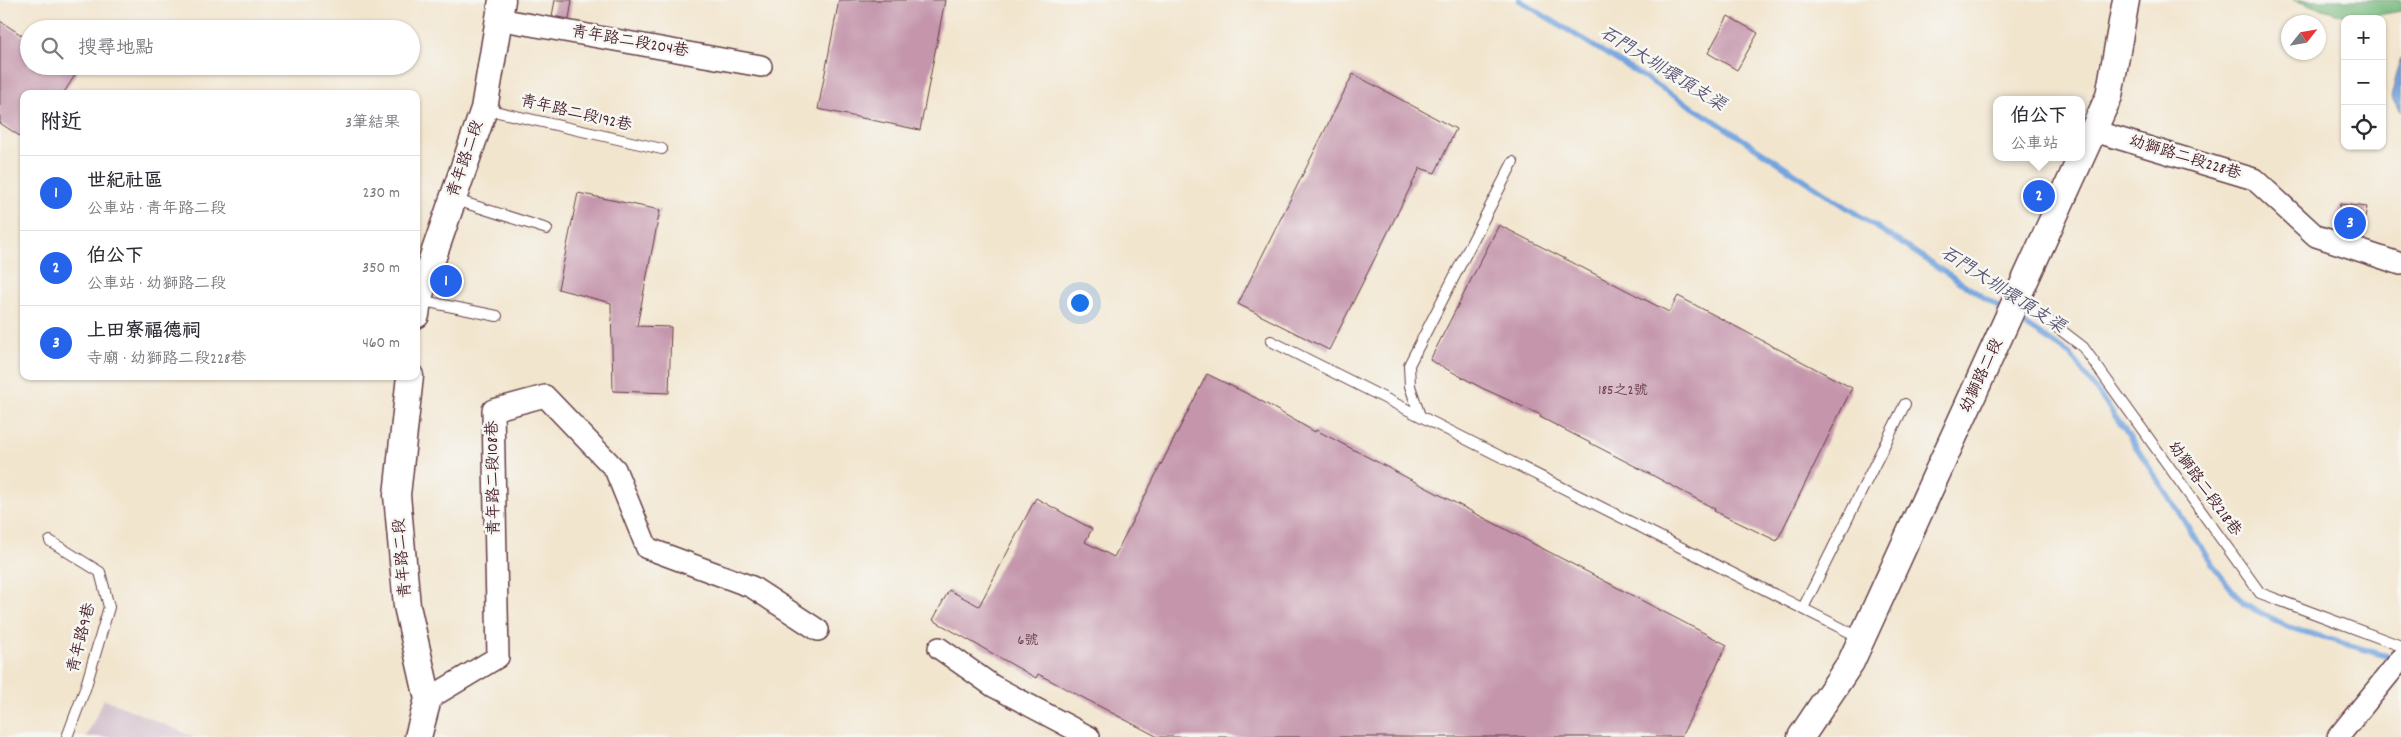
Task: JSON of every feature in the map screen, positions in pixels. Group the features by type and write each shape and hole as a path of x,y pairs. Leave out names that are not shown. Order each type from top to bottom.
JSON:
{"street":[{"name":"幼獅路二段","path":"2085,150 2110,96 2126,0"},
{"name":"青年路二段204巷","path":"500,9 762,66"},
{"name":"青年路二段","path":"420,298 452,198 484,109 500,9"},
{"name":"幼獅路二段228巷","path":"2094,130 2254,179 2316,236 2401,264"},
{"name":"幼獅路二段","path":"1801,737 1851,662 2080,161"},
{"name":"青年路二段","path":"410,380 397,496 407,606 428,699 418,737"},
{"name":"青年路二段108巷","path":"428,699 498,657 492,410 545,396 615,470 647,548 752,587 818,630"},
{"path":"939,648 993,686 1089,737"},
{"path":"2338,737 2399,657"}],"lane":[{"name":"青年路二段192巷","path":"484,109 662,149"},
{"path":"1420,416 1410,386 1409,365 1513,162"},
{"path":"452,198 547,229"},
{"name":"幼獅路二段218巷","path":"2018,297 2083,347 2260,593 2399,657"},
{"path":"420,307 496,316"},
{"path":"1271,341 1862,638"},
{"path":"1803,608 1905,404"},
{"name":"青年路9巷","path":"50,541 100,572 109,606 85,688 67,737"}],"shaded area":[{"path":"104,699 194,737 86,737"}],"green space":[{"path":"2293,0 2401,0 2401,11 2378,15 2343,15"}],"water":[{"path":"2401,58 2401,111 2391,97"}],"building":[{"path":"555,0 572,0 569,19 552,16"},
{"path":"839,0 945,0 920,130 818,109"},
{"path":"1728,16 1758,33 1737,70 1708,53"},
{"path":"0,21 20,34 20,75 75,75 66,90 20,90 20,136 0,123"},
{"path":"1353,74 1456,129 1435,173 1420,168 1329,350 1238,304"},
{"path":"578,193 660,210 637,326 671,327 669,393 613,391 611,303 558,289"},
{"path":"2340,204 2367,207 2361,238 2335,229"},
{"path":"1499,225 1669,312 1678,296 1852,388 1777,541 1714,511 1715,509 1540,417 1541,415 1482,388 1430,360"},
{"path":"1207,374 1256,398 1315,432 1316,430 1727,645 1681,737 1158,737 1038,674 1036,678 933,620 949,590 979,606 1036,498 1092,529 1085,542 1114,557"}],"waterway":[{"name":"石門大圳環頂支渠","path":"1519,0 1715,121 2003,310"},
{"name":"石門大圳環頂支渠","path":"2015,318 2070,354 2125,430 2217,571 2244,604 2288,627 2397,659"}],"place":[{"name":"伯公下","path":"2039,196"},
{"name":"上田寮福德祠","path":"2350,223"},
{"name":"世紀社區","path":"446,281"}]}
